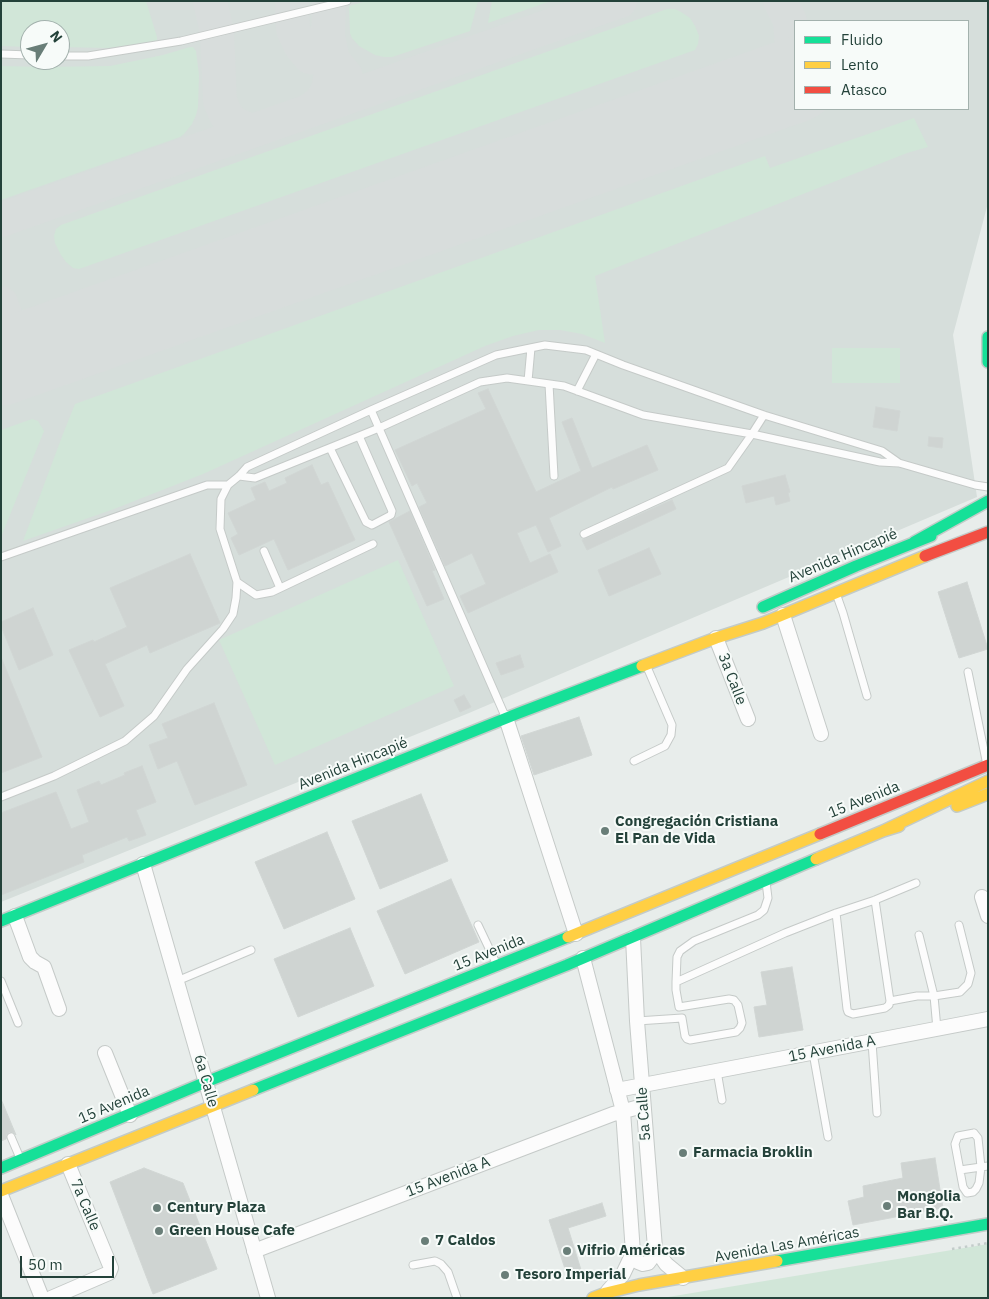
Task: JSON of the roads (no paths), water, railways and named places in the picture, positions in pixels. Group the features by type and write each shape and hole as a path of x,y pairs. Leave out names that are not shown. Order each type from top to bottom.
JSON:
{"main road":[{"path":"988,337 988,362"},
{"path":"914,542 988,501"},
{"name":"Avenida Hincapié","path":"754,611 856,566 988,514"},
{"name":"Avenida Hincapié","path":"1,921 506,718 716,638 763,624 928,554 988,532"},
{"name":"Avenida Hincapié","path":"716,638 741,619"},
{"name":"15 Avenida","path":"1,1168 206,1082 576,934 987,765"},
{"path":"1,1191 633,938 883,831 988,781"},
{"path":"883,831 929,817 988,794"},
{"name":"Avenida Las Américas","path":"602,1296 639,1285 988,1224"},
{"path":"602,1296 703,1275"},
{"path":"602,1296 639,1289"}],"street":[{"path":"782,615 820,734"},
{"name":"3a Calle","path":"716,638 748,719"},
{"path":"506,718 576,934"},
{"name":"6a Calle","path":"144,864 267,1298"},
{"path":"982,897 988,916"},
{"path":"15,916 30,957 44,967 59,1009"},
{"name":"5a Calle","path":"633,938 643,1106 655,1248"},
{"name":"5a Calle","path":"583,958 622,1111 633,1253"},
{"name":"15 Avenida A","path":"618,1090 988,1019"},
{"path":"105,1053 130,1115"},
{"name":"15 Avenida A","path":"254,1251 613,1114 643,1106"},
{"name":"7a Calle","path":"51,1298 109,1273 111,1268 68,1164"},
{"path":"1,1195 42,1298"},
{"path":"633,1253 638,1262 643,1264 651,1259 655,1248"},
{"path":"655,1248 666,1264 683,1278"},
{"path":"602,1296 623,1274 633,1253"}],"lane":[{"path":"70,56 88,56 180,41 347,1"},
{"path":"1,54 20,55"},
{"path":"1,797 54,776 125,741 154,716 187,669 223,629 233,614 237,582 220,529 221,499 228,485 247,467 496,355 545,345 586,350 764,415 882,451 899,463"},
{"path":"528,381 531,348"},
{"path":"577,391 596,354"},
{"path":"239,476 255,478 379,428 480,382 507,378 564,386 643,415 752,434 880,462 899,463 988,487"},
{"path":"549,384 554,476"},
{"path":"371,410 506,718"},
{"path":"584,534 728,468 764,415"},
{"path":"330,448 366,522 372,524 391,515 392,511 359,436"},
{"path":"1,557 207,485 228,485"},
{"path":"237,582 256,595 272,592 373,544"},
{"path":"264,551 280,588"},
{"path":"836,593 867,696"},
{"path":"634,761 665,746 671,735 672,725 646,665"},
{"path":"968,672 987,765"},
{"path":"679,1007 729,999 734,1000 738,1005 742,1023 740,1028 736,1032 687,1039 685,1036 682,1018 679,1007 676,990 677,957 680,951 694,942 758,915 764,910 768,898 766,881"},
{"path":"676,982 785,933 916,883"},
{"path":"836,913 848,1012 853,1014 885,1008 889,1005 890,1001 875,900"},
{"path":"478,925 497,966"},
{"path":"890,1001 960,992 968,984 971,973 959,925"},
{"path":"919,935 934,996 937,1029"},
{"path":"177,981 251,950"},
{"path":"1,981 18,1023"},
{"path":"637,1021 682,1018"},
{"path":"872,1042 878,1113"},
{"path":"813,1053 828,1137"},
{"path":"717,1071 722,1100"},
{"path":"974,1133 978,1138 984,1167 976,1189 968,1193 963,1187 955,1144 958,1136 974,1133"},
{"path":"11,1137 21,1160"},
{"path":"960,1170 984,1167"},
{"path":"413,1265 435,1261 441,1264 448,1272 457,1298"}],"place":[{"name":"Congregación Cristiana El Pan de Vida","path":"605,831"},
{"name":"Farmacia Broklin","path":"683,1153"},
{"name":"Mongolia Bar B.Q.","path":"887,1206"},
{"name":"Century Plaza","path":"157,1208"},
{"name":"Green House Cafe","path":"159,1231"},
{"name":"7 Caldos","path":"425,1241"},
{"name":"Vifrio Américas","path":"567,1251"},
{"name":"Tesoro Imperial","path":"505,1275"}]}
